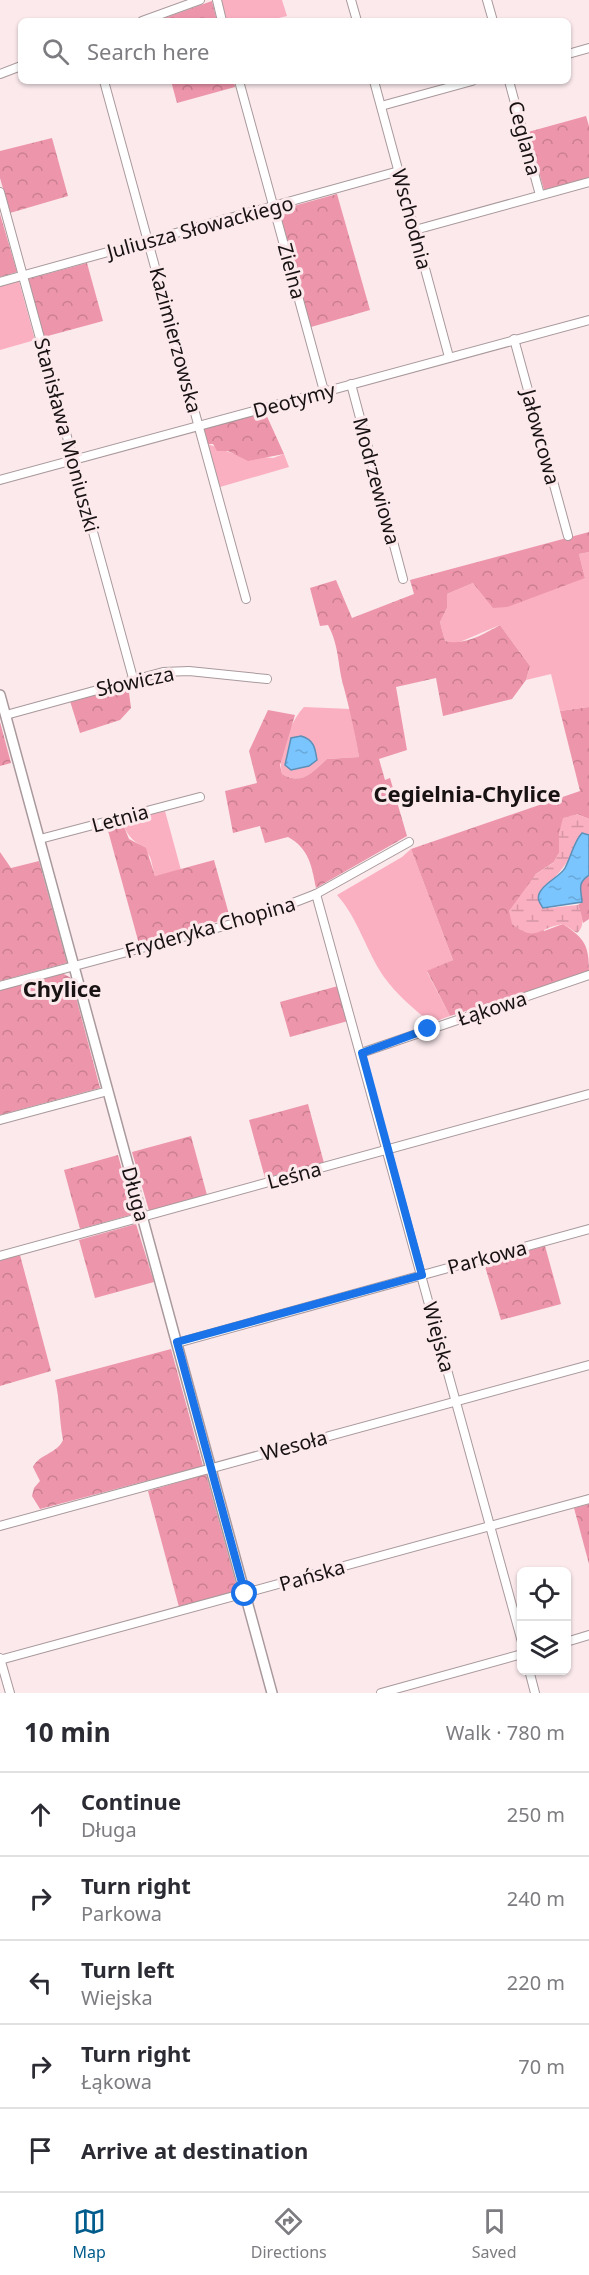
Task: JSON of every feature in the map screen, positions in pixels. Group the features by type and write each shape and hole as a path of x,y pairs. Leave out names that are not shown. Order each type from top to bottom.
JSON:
{"street":[{"path":"150,18 200,0"},
{"path":"217,0 221,18"},
{"path":"351,0 356,18"},
{"path":"487,0 492,18"},
{"path":"571,53 589,48"},
{"path":"0,74 18,67"},
{"name":"Kazimierzowska","path":"105,84 246,599"},
{"name":"Zielna","path":"240,84 324,391"},
{"name":"Wschodnia","path":"375,84 449,357"},
{"path":"381,106 461,84"},
{"name":"Ceglana","path":"510,84 540,195"},
{"name":"Juliusza Słowackiego","path":"0,282 399,171"},
{"path":"415,230 589,182"},
{"name":"Stanisława Moniuszki","path":"0,192 134,678"},
{"name":"Deotymy","path":"0,480 589,320"},
{"name":"Jałowcowa","path":"513,339 568,536"},
{"name":"Modrzewiowa","path":"351,384 403,579"},
{"name":"Słowicza","path":"6,715 134,678 163,672 189,671 267,679"},
{"name":"Długa","path":"0,695 272,1693"},
{"name":"Letnia","path":"40,839 200,797"},
{"name":"Fryderyka Chopina","path":"0,986 254,918 316,894 409,842"},
{"name":"Wiejska","path":"316,894 362,1053 517,1624"},
{"name":"Łąkowa","path":"362,1053 589,975"},
{"path":"0,1120 108,1091"},
{"name":"Leśna","path":"0,1256 589,1094"},
{"name":"Parkowa","path":"177,1342 589,1229"},
{"name":"Wesoła","path":"0,1526 589,1365"},
{"name":"Pańska","path":"0,1659 589,1499"},
{"path":"571,1641 589,1635"},
{"path":"381,1693 517,1655"},
{"path":"0,1659 10,1693"},
{"path":"530,1675 535,1693"}],"green space":[{"path":"221,0 282,0 287,16 279,18 226,18"},
{"path":"212,1 216,18 164,18"},
{"path":"172,84 234,84 235,87 177,103"},
{"path":"586,116 589,126 589,178 544,190 528,132"},
{"path":"52,138 68,196 10,213 0,178 0,151"},
{"path":"337,194 370,310 311,327 279,210"},
{"path":"0,214 17,272 0,277"},
{"path":"87,263 103,321 44,337 28,279"},
{"path":"19,281 35,340 0,350 0,286"},
{"path":"265,412 284,454 248,461 228,451 217,451 213,444 208,444 204,429"},
{"path":"208,444 234,454 273,458 284,454 289,467 220,487"},
{"path":"589,532 589,552 579,554 585,578 507,607 493,608 473,583 447,594 447,608 440,622 445,641 467,641 500,625 530,666 526,680 512,699 443,716 436,678 396,687 407,750 379,759 385,780 390,778 407,836 316,888 305,852 295,841 288,837 265,843 260,826 233,833 225,791 257,783 249,751 268,710 295,715 280,765 282,774 295,779 301,778 311,773 327,759 359,757 335,641 328,625 320,626 310,588 336,580 352,618 414,594 410,580"},
{"path":"589,552 589,707 560,711 551,674 526,680 530,666 500,625 455,644 445,641 440,622 447,608 447,594 473,583 585,578 579,554"},
{"path":"128,685 131,708 120,720 80,733 70,701"},
{"path":"304,707 351,709 359,757 327,759 311,773 301,778 295,779 282,774 283,748 286,738 294,720"},
{"path":"589,707 589,819 577,814 559,833 559,853 554,862 536,874 526,890 544,931 563,924 581,939 587,949 589,972 450,1016 427,971 453,960 411,849 580,791 560,711"},
{"path":"0,722 11,763 0,766"},
{"path":"165,811 181,870 155,876 147,852 129,835 122,822"},
{"path":"577,814 589,819 589,835 582,834 564,866 539,892 548,908 578,905 582,916 582,927 577,933 563,924 537,933 520,930 512,924 509,911 536,874 553,863 559,853 559,833 563,818"},
{"path":"122,822 129,839 146,848 155,876 214,860 230,918 139,944 107,827"},
{"path":"411,849 453,960 427,972 450,1016 431,1023 400,996 384,977 351,914 337,895 402,857"},
{"path":"0,852 11,868 39,861 67,963 0,981"},
{"path":"589,875 589,919 583,923 578,905 582,902 581,884"},
{"path":"62,973 71,978 100,1088 0,1115 0,990"},
{"path":"338,986 348,1021 290,1037 280,1002"},
{"path":"308,1104 324,1163 265,1178 249,1120"},
{"path":"191,1136 207,1195 149,1211 132,1152"},
{"path":"118,1155 134,1214 80,1229 64,1170"},
{"path":"136,1224 154,1282 95,1298 79,1240"},
{"path":"545,1246 561,1304 501,1320 484,1263"},
{"path":"20,1255 51,1371 0,1386 0,1260"},
{"path":"171,1349 203,1466 40,1509 32,1496 34,1488 40,1481 33,1467 39,1459 57,1448 63,1440 55,1380"},
{"path":"206,1474 238,1591 179,1607 148,1491"},
{"path":"589,1504 589,1564 574,1508"}],"water":[{"path":"301,736 313,745 317,760 309,766 291,770 285,765 291,738"},
{"path":"582,833 589,835 589,875 581,884 582,902 543,908 539,900 541,890 565,868"}],"district":[{"name":"Cegielnia-Chylice","path":"467,793"},
{"name":"Chylice","path":"62,988"}],"route":[{"path":"245,1594 177,1342 422,1275 362,1053 428,1029"}]}
